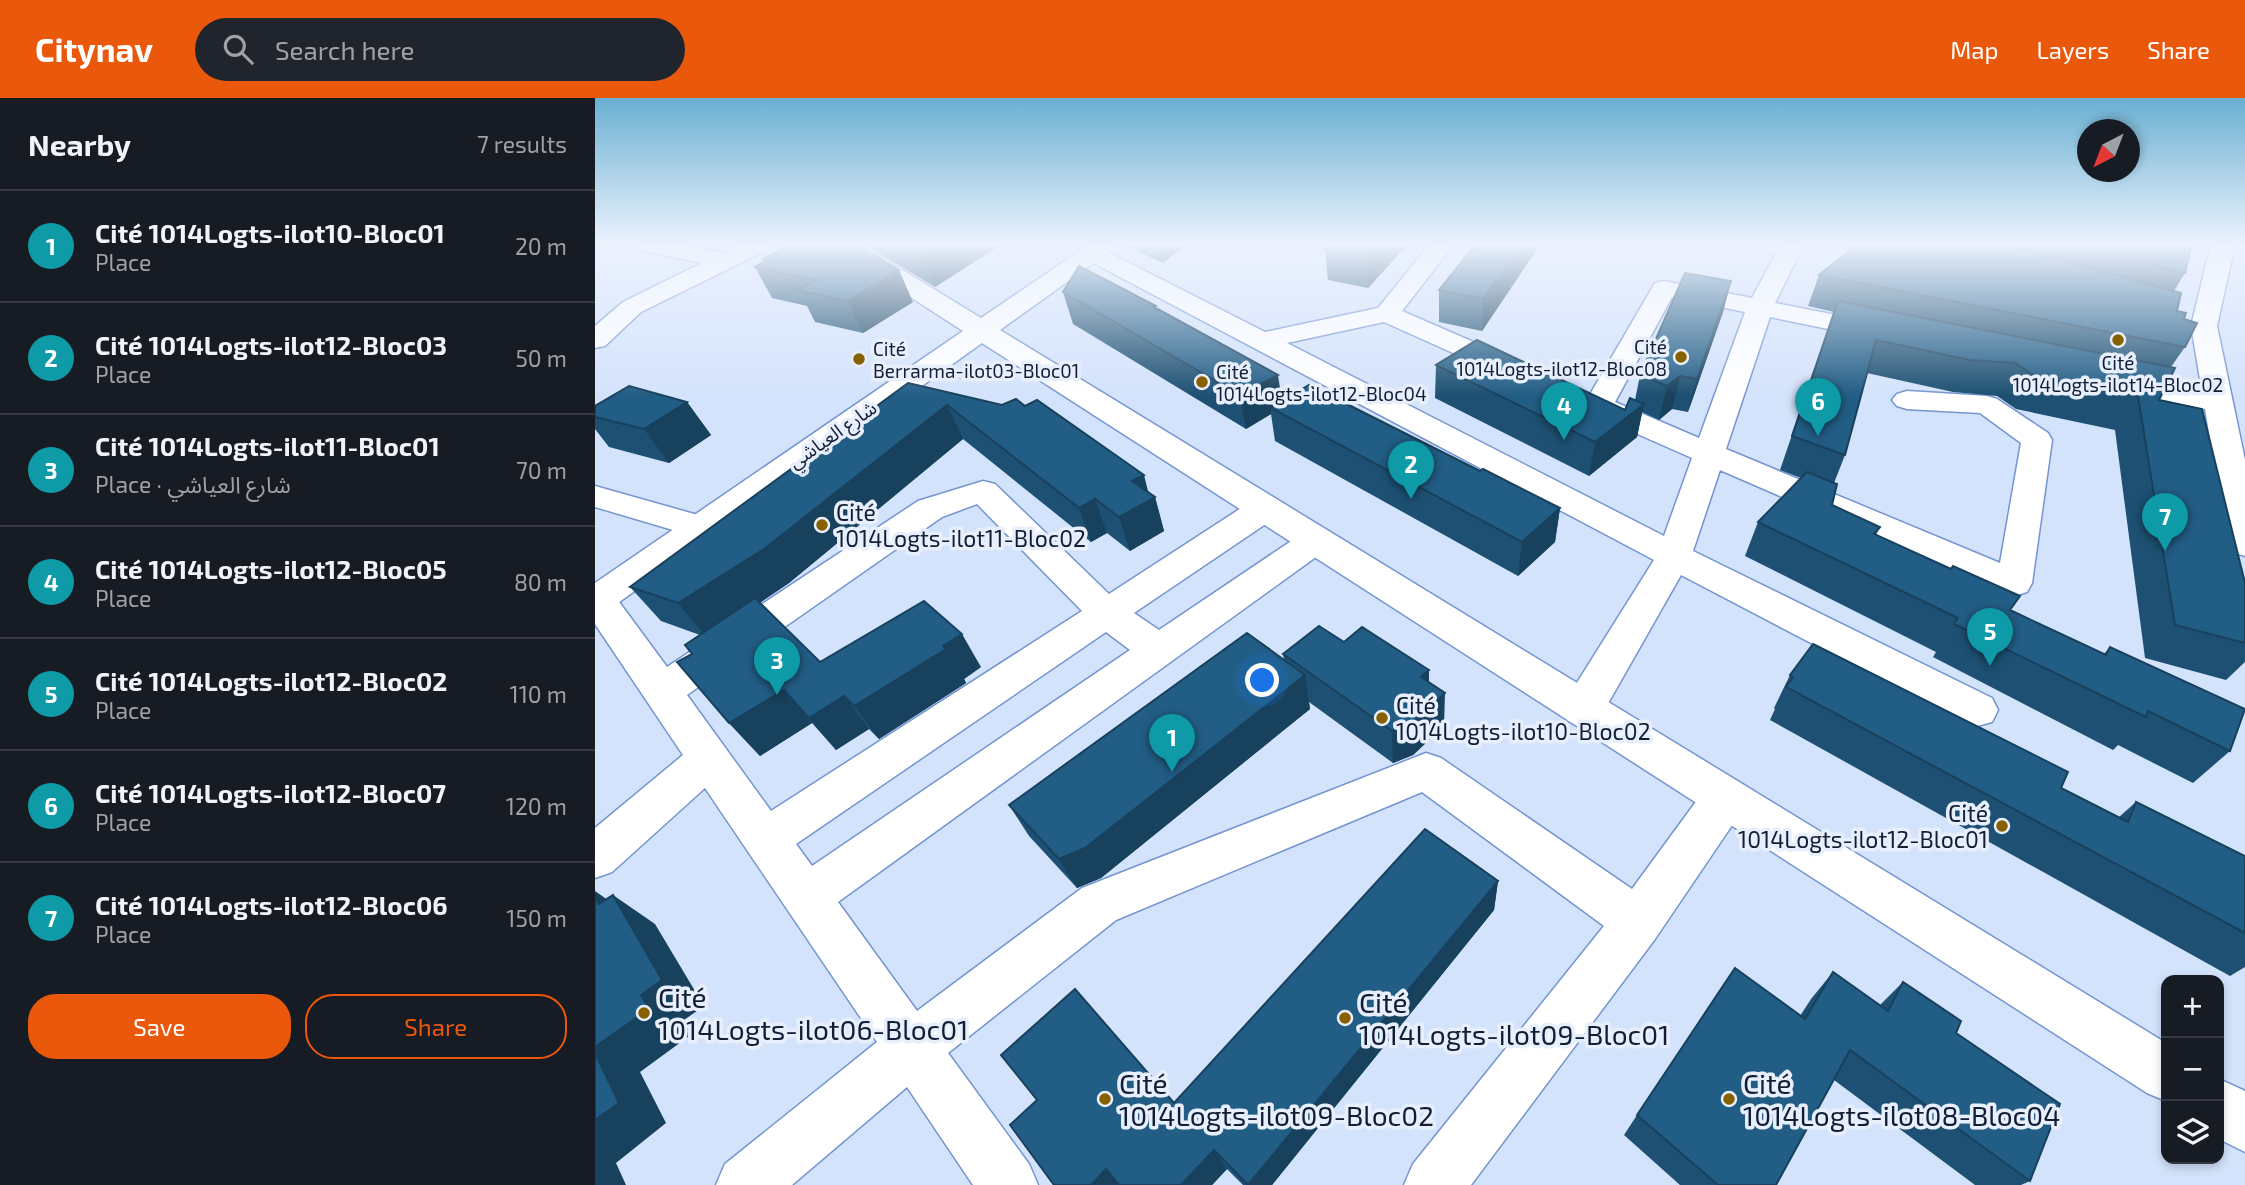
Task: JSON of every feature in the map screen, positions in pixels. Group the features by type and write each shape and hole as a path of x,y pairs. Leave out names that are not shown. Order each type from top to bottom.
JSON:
{"street":[{"path":"595,340 632,307 657,295"},
{"path":"924,295 2161,1071"},
{"name":"شارع العياشي","path":"596,600 1031,295"},
{"path":"1180,295 1260,341 1977,710"},
{"path":"1387,314 1402,295"},
{"path":"1659,295 1585,401 2014,583 2037,440 1988,393 1907,400"},
{"path":"1698,295 1910,338"},
{"path":"1583,709 1674,556 1766,295"},
{"path":"2202,295 2191,322 2218,403 2245,544"},
{"path":"607,301 632,307"},
{"path":"1260,341 1387,314 1536,379"},
{"path":"2085,375 2218,403"},
{"path":"662,691 930,509 983,491 1106,613 1160,650"},
{"path":"595,496 700,527"},
{"path":"766,839 1264,509"},
{"path":"806,897 1315,541"},
{"path":"596,600 1008,1185"},
{"path":"595,857 709,758"},
{"path":"746,1185 912,1048 1099,904 1426,771 1638,922"},
{"path":"1434,1185 1638,922 1725,798"},
{"path":"2224,1110 2245,1123"}],"building":[{"path":"819,295 858,295 848,301"},
{"path":"1068,295 1134,295 1278,375 1240,395"},
{"path":"1462,295 1486,295 1483,299"},
{"name":"Cité 1014Logts-ilot12-Bloc08","path":"1675,295 1726,295 1697,379 1680,376 1667,386 1640,375"},
{"path":"1919,295 2181,295 2177,311 2186,313 2184,319 2197,323 2185,347"},
{"path":"1838,301 2175,368 2159,400 2202,409 2245,583 2245,643 2175,625 2138,396 2035,376 2015,363 1970,360 1876,340 1845,455 1792,436"},
{"path":"1477,340 1625,410 1630,398 1644,404 1595,442 1436,365"},
{"path":"908,383 1002,405 1016,399 1025,406 1037,400 1144,475 1132,481 1155,497 1119,517 1095,499 1079,508 947,405 764,549 678,603 630,587"},
{"path":"1309,385 1560,508 1522,542 1271,408"},
{"path":"629,386 687,402 644,429 595,417 595,406"},
{"path":"1807,472 1837,484 1832,505 1880,527 1874,534 1951,569 1953,566 2020,596 2010,610 2106,655 2110,647 2245,709 2230,751 2148,711 2146,717 1954,624 1958,618 1758,522"},
{"path":"755,598 820,662 924,601 962,634 943,646 946,649 854,706 844,696 809,718 784,690 729,723 677,662 692,654 685,645"},
{"path":"1319,626 1344,642 1362,627 1429,670 1421,677 1445,693 1413,723 1392,731 1283,654"},
{"path":"1247,633 1305,675 1085,848 1059,859 1009,805"},
{"path":"1813,644 2068,772 2061,788 2128,822 2136,802 2245,856 2245,933 1786,687 1793,677 1790,675"},
{"path":"1425,829 1498,881 1248,1185 1214,1150 1181,1185 1119,1185 1106,1169 1091,1185 1054,1185 1010,1125 1037,1100 1001,1055 1075,989 1174,1103"},
{"path":"613,895 662,980 641,995 649,1009 595,1047 595,897 599,904"},
{"name":"Cité 1014Logts-ilot08-Bloc04","path":"1735,968 1805,1019 1833,972 1888,1011 1903,982 1961,1021 1956,1033 2060,1104 2030,1181 1850,1050 1776,1185 1718,1185 1637,1115"},
{"path":"595,1053 619,1103 595,1120"}],"place":[{"name":"Cité 1014Logts-ilot14-Bloc02","path":"2118,340"},
{"name":"Cité 1014Logts-ilot12-Bloc08","path":"1681,357"},
{"name":"Cité Berrarma-ilot03-Bloc01","path":"859,359"},
{"name":"Cité 1014Logts-ilot12-Bloc04","path":"1202,382"},
{"name":"Cité 1014Logts-ilot12-Bloc07","path":"1818,436"},
{"name":"Cité 1014Logts-ilot12-Bloc05","path":"1564,440"},
{"name":"Cité 1014Logts-ilot12-Bloc03","path":"1411,499"},
{"name":"Cité 1014Logts-ilot11-Bloc02","path":"822,525"},
{"name":"Cité 1014Logts-ilot12-Bloc06","path":"2165,551"},
{"name":"Cité 1014Logts-ilot12-Bloc02","path":"1990,666"},
{"name":"Cité 1014Logts-ilot11-Bloc01","path":"777,695"},
{"name":"Cité 1014Logts-ilot10-Bloc02","path":"1382,718"},
{"name":"Cité 1014Logts-ilot10-Bloc01","path":"1172,772"},
{"name":"Cité 1014Logts-ilot12-Bloc01","path":"2002,826"},
{"name":"Cité 1014Logts-ilot06-Bloc01","path":"644,1013"},
{"name":"Cité 1014Logts-ilot09-Bloc01","path":"1345,1018"},
{"name":"Cité 1014Logts-ilot09-Bloc02","path":"1105,1099"},
{"name":"Cité 1014Logts-ilot08-Bloc04","path":"1729,1099"}]}
